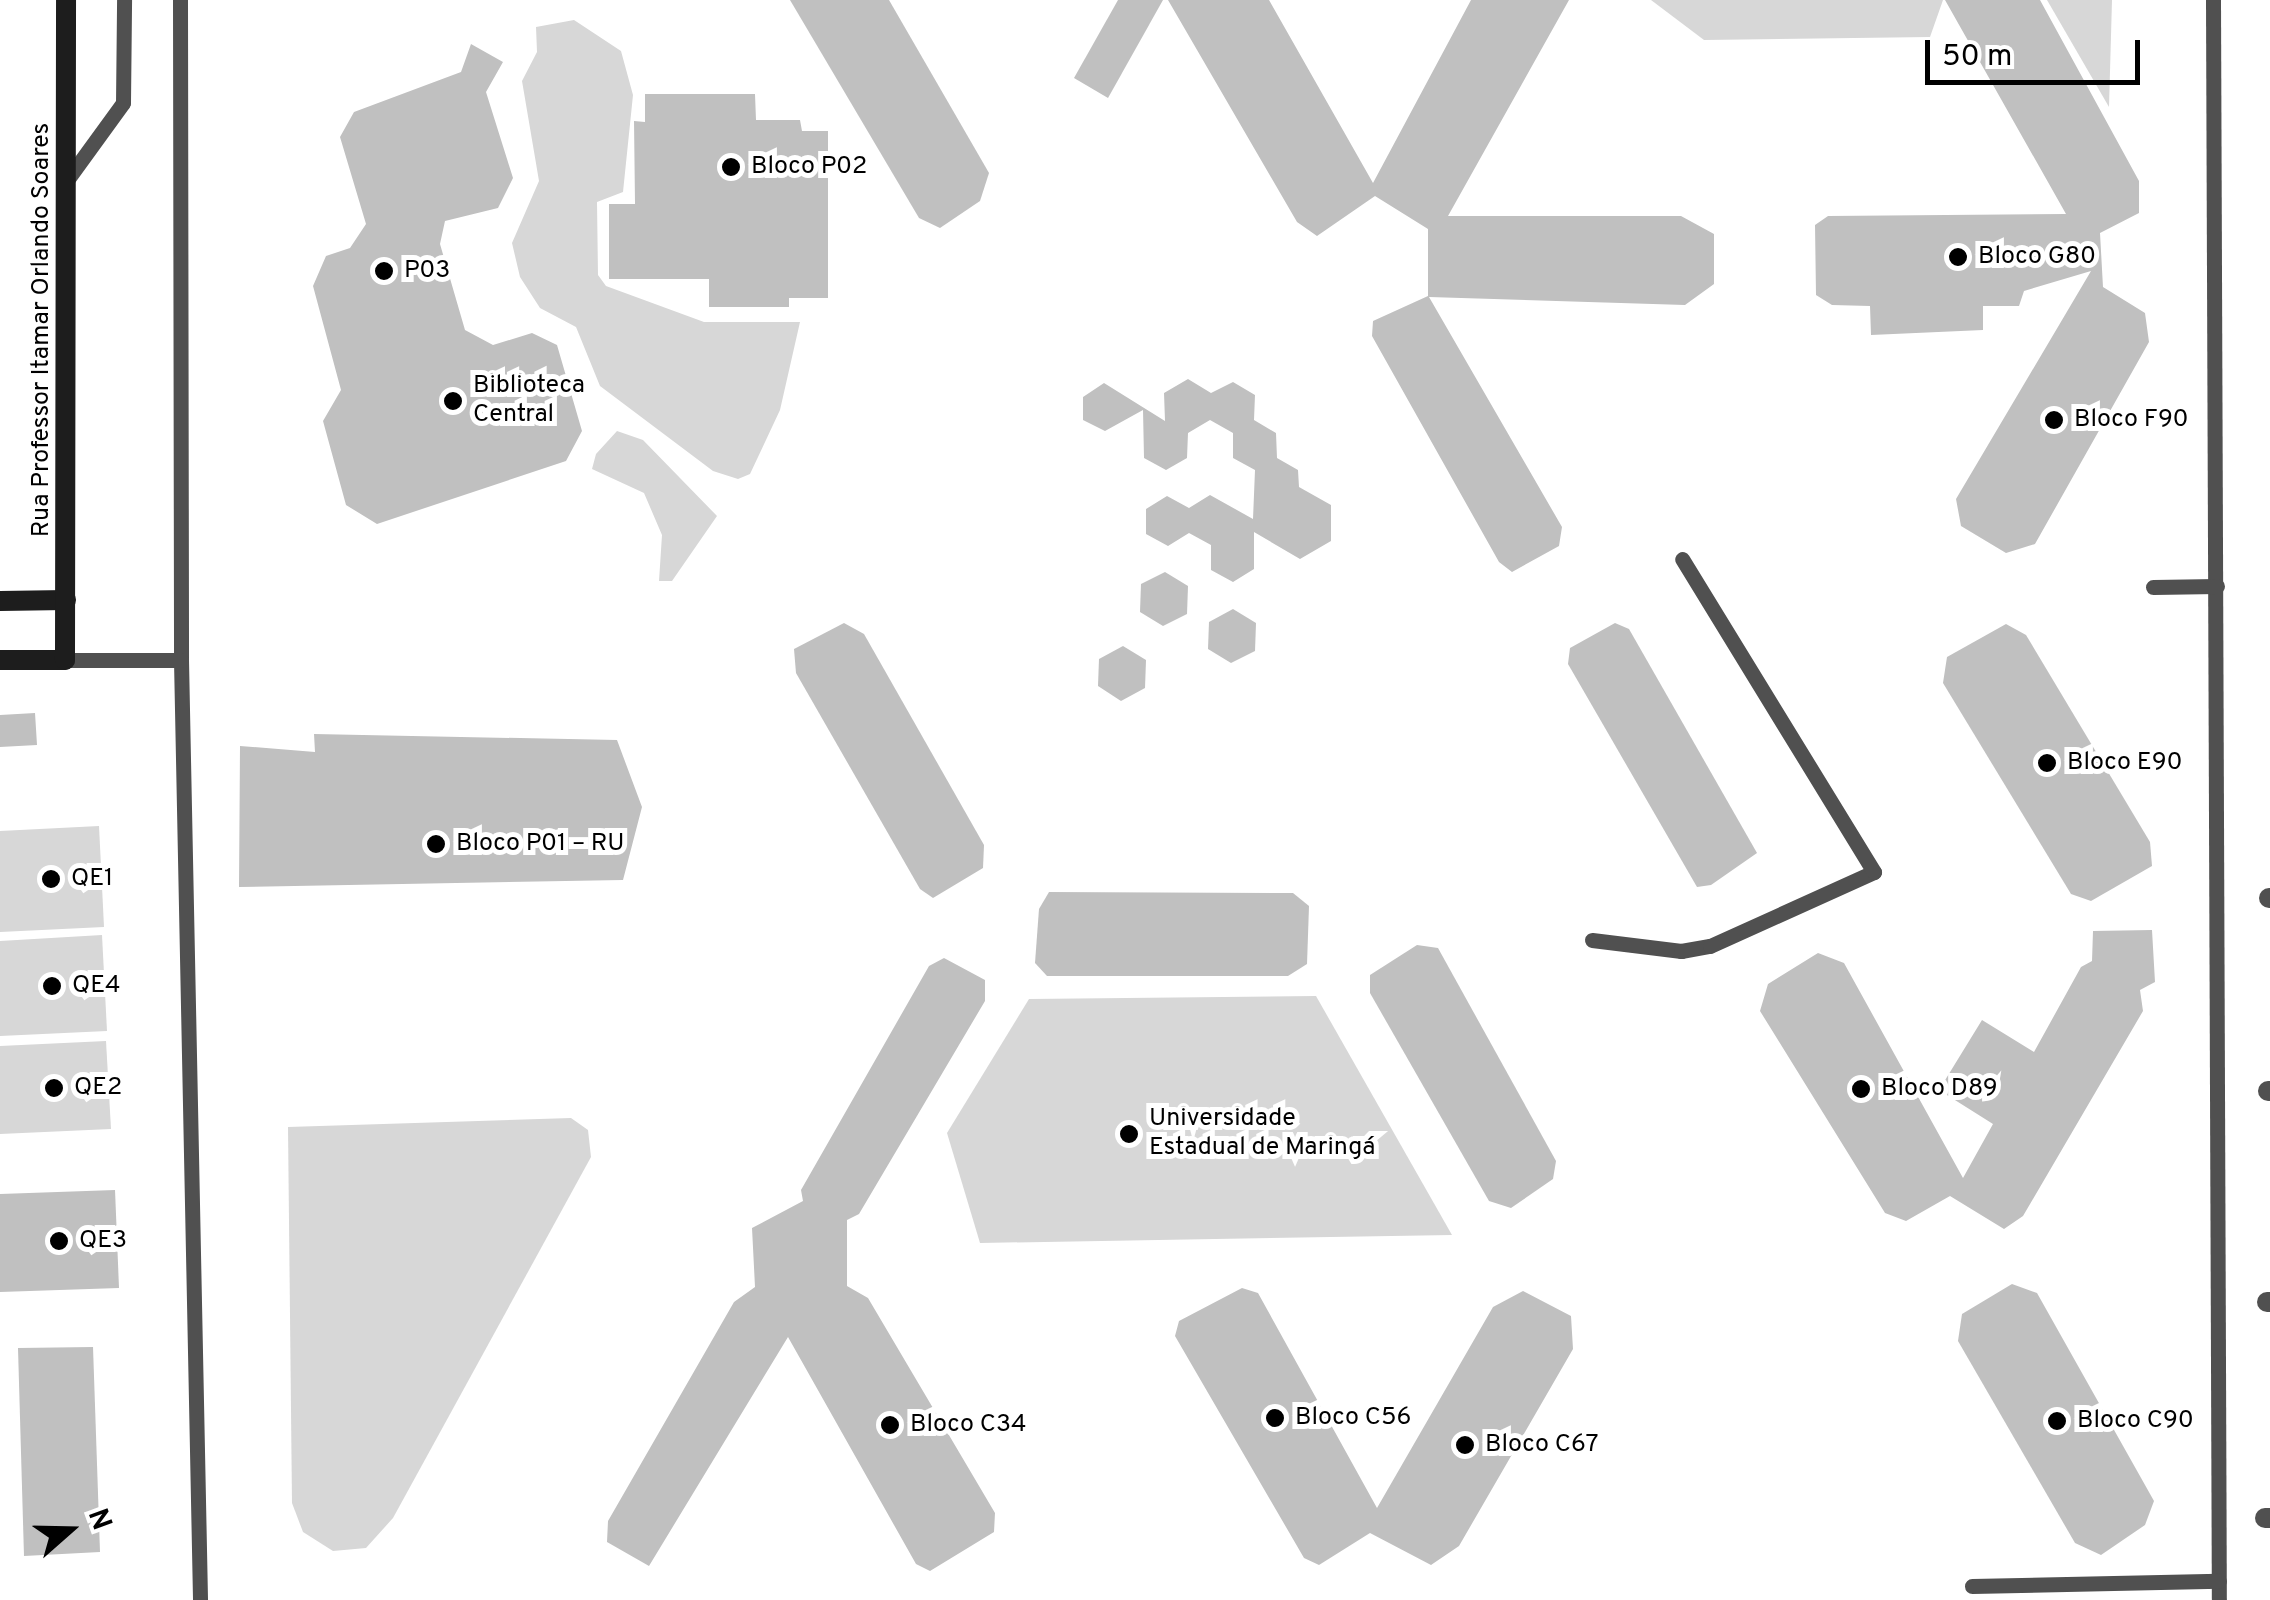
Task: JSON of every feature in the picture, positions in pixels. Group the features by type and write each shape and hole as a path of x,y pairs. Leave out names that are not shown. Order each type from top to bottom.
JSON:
{"main road":[{"name":"Rua Professor Itamar Orlando Soares","path":"65,660 66,0"},
{"path":"0,601 66,600"},
{"path":"0,660 65,660"}],"lane":[{"path":"67,180 123,104 124,0"},
{"path":"180,0 181,660 200,1600"},
{"path":"2213,0 2219,1600"},
{"path":"1592,940 1681,951 1710,946 1874,872 1682,559"},
{"path":"2152,587 2216,586"},
{"path":"65,660 181,660"},
{"path":"1972,1586 2219,1580"}],"shaded area":[{"path":"1651,0 1943,0 1930,37 1704,40"},
{"path":"2047,0 2112,0 2109,107"},
{"path":"574,20 621,51 633,95 623,192 597,202 598,275 606,286 704,322 800,322 780,410 750,474 738,479 713,471 600,386 576,327 540,308 520,277 512,243 539,181 522,81 537,52 536,27"},
{"path":"617,431 643,440 717,516 672,581 659,581 662,535 644,493 592,469 596,454"},
{"name":"QE1","path":"99,826 104,927 0,932 0,831"},
{"name":"QE4","path":"102,935 107,1031 0,1036 0,941"},
{"path":"1316,996 1452,1235 980,1243 947,1133 1029,999"},
{"name":"QE2","path":"106,1041 111,1129 0,1134 0,1046"},
{"path":"571,1118 588,1130 591,1157 393,1518 366,1548 333,1551 303,1532 292,1503 288,1127"}],"building":[{"path":"790,0 889,0 989,173 980,201 940,228 919,218"},
{"path":"1118,0 1163,0 1108,98 1074,78"},
{"path":"1168,0 1269,0 1373,183 1471,0 1569,0 1448,216 1681,216 1714,234 1714,284 1685,305 1429,297 1562,527 1559,546 1512,572 1499,562 1372,336 1373,321 1428,296 1428,229 1375,196 1317,236 1297,222"},
{"path":"1945,0 2040,0 2139,181 2139,213 2100,233 2103,287 2145,313 2149,342 2035,544 2006,553 1961,526 1956,499 2091,271 2024,291 2019,306 1983,306 1983,330 1871,335 1870,306 1832,305 1816,295 1815,225 1828,216 2066,214"},
{"name":"P03","path":"471,44 503,62 486,92 513,178 498,208 445,221 440,244 465,330 493,345 532,333 557,345 582,431 566,461 377,524 346,505 323,421 341,390 313,286 326,256 350,248 366,224 340,137 354,112 461,72"},
{"name":"Bloco P02","path":"645,94 755,94 756,120 800,120 802,131 828,131 828,298 789,298 789,307 709,307 709,279 609,279 609,204 635,204 634,121 645,122"},
{"path":"1188,379 1211,393 1233,382 1255,395 1254,420 1276,433 1277,458 1298,470 1299,487 1331,505 1331,541 1300,559 1254,532 1254,569 1233,582 1211,570 1211,545 1189,533 1168,546 1146,534 1146,509 1167,496 1189,508 1210,495 1253,519 1255,470 1233,458 1233,433 1210,420 1188,433 1187,458 1166,470 1144,458 1143,410 1105,431 1083,420 1083,397 1104,383 1165,421 1164,393"},
{"path":"1165,572 1188,586 1187,614 1163,626 1140,612 1141,584"},
{"path":"1233,609 1256,623 1255,651 1231,663 1208,649 1209,622"},
{"path":"844,623 864,634 984,845 983,868 933,898 920,889 796,673 794,649"},
{"path":"1615,623 1629,629 1757,853 1711,885 1697,887 1568,664 1570,648"},
{"name":"Bloco E90","path":"2006,624 2026,635 2150,842 2152,866 2091,901 2071,894 1943,683 1947,657"},
{"path":"1123,646 1146,660 1145,688 1121,701 1098,686 1099,659"},
{"path":"35,713 37,745 0,747 0,715"},
{"name":"Bloco P01 – RU","path":"314,734 617,740 642,807 623,880 239,887 240,746 315,752"},
{"path":"1049,892 1293,893 1309,906 1307,964 1288,976 1047,976 1035,963 1039,909"},
{"path":"2152,930 2155,982 2140,990 2143,1011 2023,1216 2004,1229 1950,1196 1906,1221 1885,1213 1760,1011 1768,984 1818,953 1844,963 1963,1178 1993,1124 1939,1090 1982,1020 2034,1052 2081,967 2092,961 2093,931"},
{"path":"1417,945 1438,948 1556,1161 1553,1179 1511,1208 1489,1201 1370,993 1370,975"},
{"path":"944,958 985,980 985,1001 859,1214 847,1220 847,1286 868,1298 995,1513 994,1532 930,1571 916,1564 788,1337 649,1566 607,1542 608,1521 734,1302 755,1287 752,1228 803,1201 801,1190 929,966"},
{"name":"QE3","path":"115,1190 119,1288 0,1292 0,1194"},
{"name":"Bloco C90","path":"2012,1284 2037,1293 2154,1501 2145,1525 2101,1555 2075,1543 1958,1341 1962,1314"},
{"path":"1242,1288 1258,1293 1377,1508 1493,1307 1523,1291 1571,1316 1573,1349 1459,1546 1431,1565 1370,1533 1319,1565 1304,1558 1175,1336 1179,1321"},
{"path":"93,1347 100,1552 24,1556 18,1348"}],"place":[{"name":"Bloco P02","path":"731,167"},
{"name":"Bloco G80","path":"1958,257"},
{"name":"P03","path":"384,271"},
{"name":"Biblioteca Central","path":"453,401"},
{"name":"Bloco F90","path":"2054,420"},
{"name":"Bloco E90","path":"2047,763"},
{"name":"Bloco P01 – RU","path":"436,844"},
{"name":"QE1","path":"51,879"},
{"name":"QE4","path":"52,986"},
{"name":"QE2","path":"54,1088"},
{"name":"Bloco D89","path":"1861,1089"},
{"name":"Universidade Estadual de Maringá","path":"1129,1134"},
{"name":"QE3","path":"59,1241"},
{"name":"Bloco C56","path":"1275,1418"},
{"name":"Bloco C90","path":"2057,1421"},
{"name":"Bloco C34","path":"890,1425"},
{"name":"Bloco C67","path":"1465,1445"}]}
